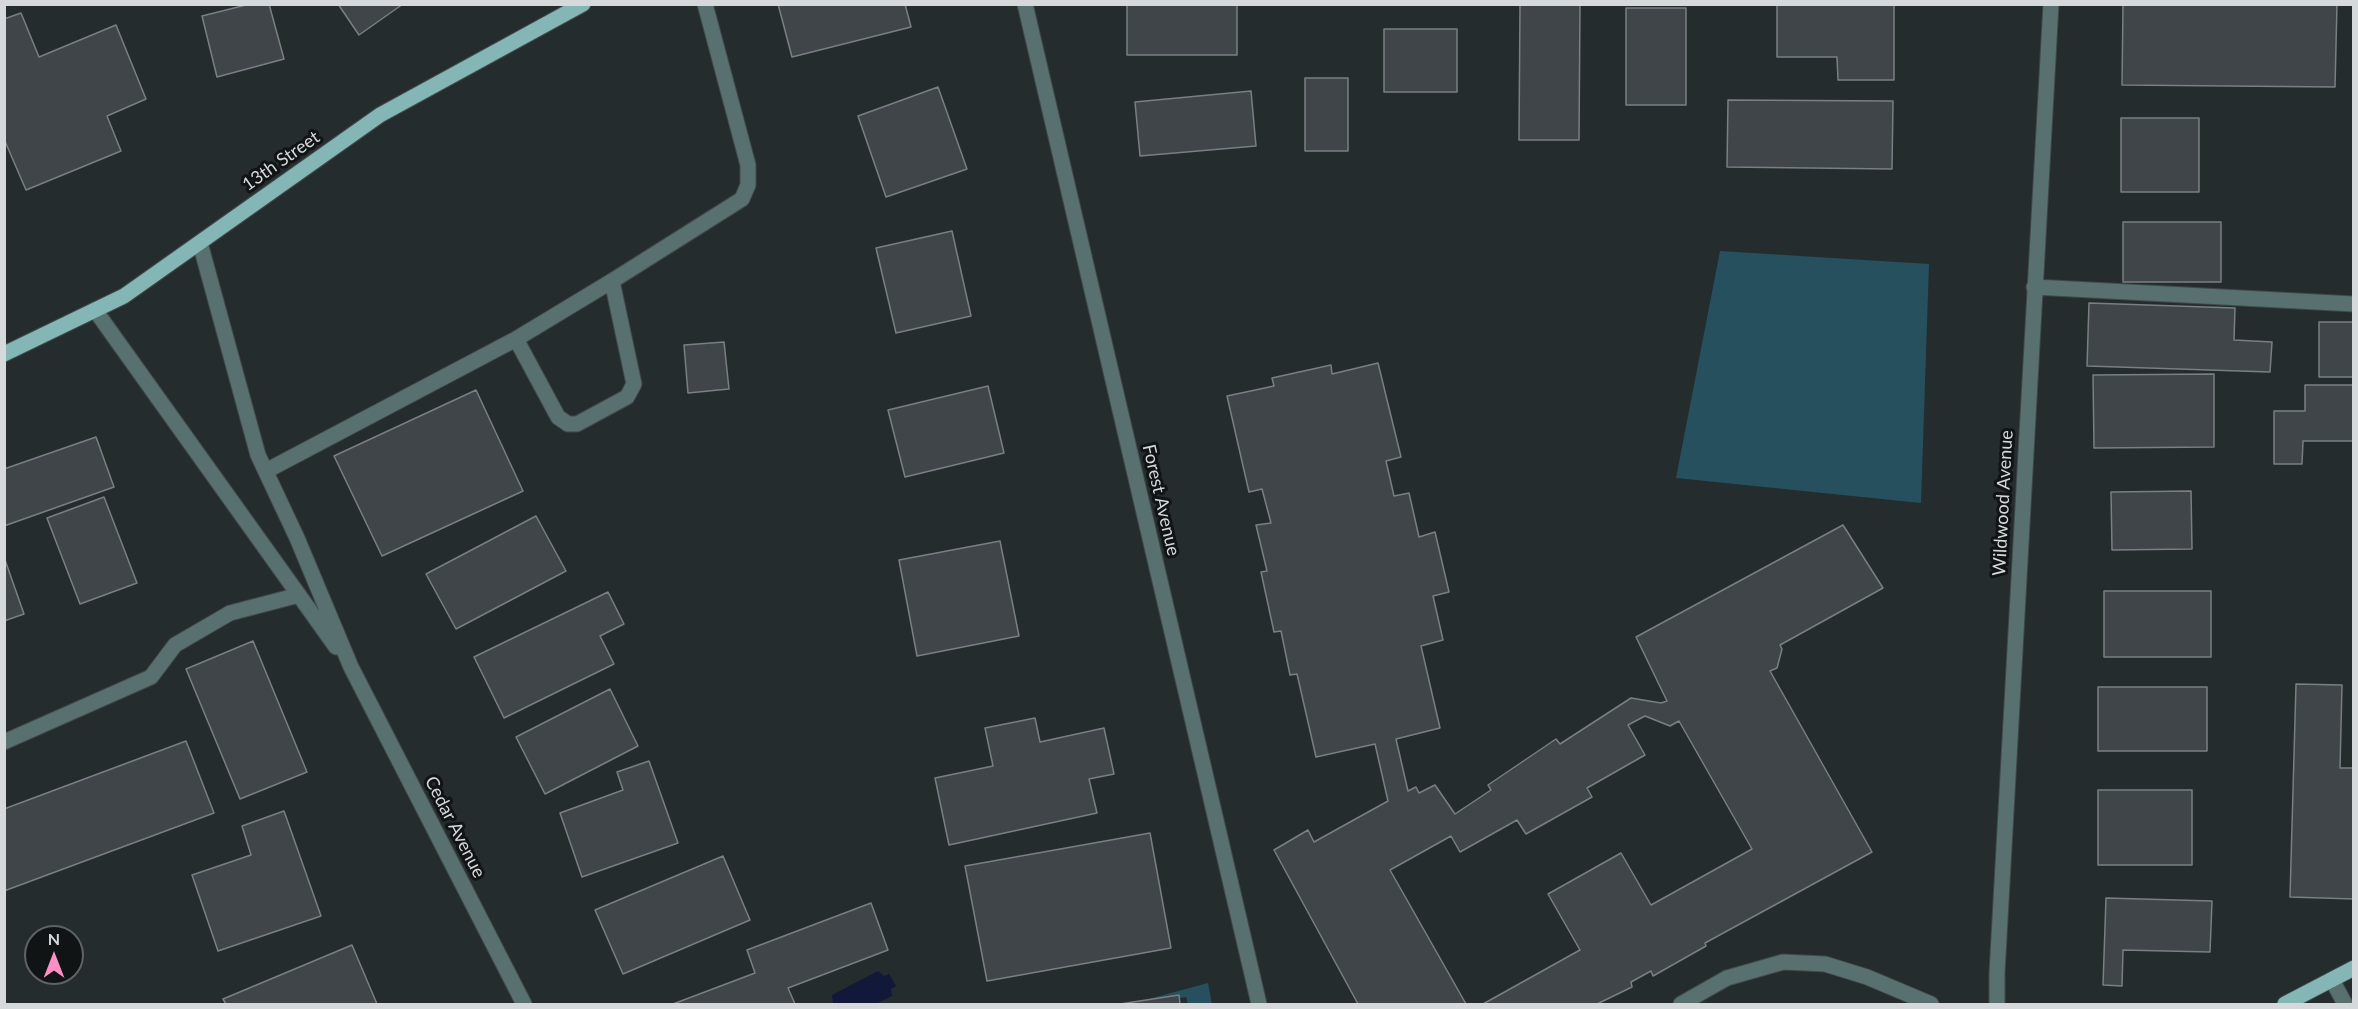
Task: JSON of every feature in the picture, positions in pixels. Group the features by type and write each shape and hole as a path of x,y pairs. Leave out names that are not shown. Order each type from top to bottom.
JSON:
{"main road":[{"name":"13th Street","path":"4,354 124,296 380,115 583,4"},
{"path":"2285,1005 2354,968"}],"street":[{"path":"266,471 516,339 742,199 748,184 748,165 705,4"},
{"name":"Forest Avenue","path":"1025,4 1259,1005"},
{"name":"Wildwood Avenue","path":"1997,1005 2051,4"},
{"path":"200,243 258,455 297,538 351,667"},
{"path":"516,339 558,417 568,424 577,424 627,397 634,384 612,281"},
{"path":"2034,287 2354,304"},
{"path":"95,310 351,667"},
{"path":"4,742 151,677 174,645 230,613 298,595"},
{"name":"Cedar Avenue","path":"351,667 524,1005"},
{"path":"1681,1005 1727,978 1783,962 1825,964 1867,977 1931,1005"},
{"path":"2332,980 2345,1005"}],"shaded area":[{"path":"1720,251 1929,264 1921,503 1676,478"},
{"path":"878,971 884,976 889,974 896,986 891,989 892,996 876,1004 831,1004 833,1003 832,995"},
{"path":"1208,983 1212,1004 1188,1004 1186,997 1148,1004 1130,1004"}],"building":[{"path":"250,4 269,4 284,59 217,77 202,16"},
{"path":"338,4 403,4 359,35"},
{"path":"778,4 905,4 911,27 792,57"},
{"path":"1127,4 1237,4 1237,55 1127,55"},
{"path":"1520,4 1580,4 1579,140 1519,140"},
{"path":"1777,4 1894,4 1894,80 1838,80 1837,57 1777,57"},
{"path":"2123,4 2337,4 2335,87 2122,85"},
{"path":"1626,8 1686,8 1686,105 1626,105"},
{"path":"21,13 39,57 116,25 146,99 107,116 121,151 26,190 4,139 4,19"},
{"path":"1384,29 1457,29 1457,92 1384,92"},
{"path":"1305,78 1348,78 1348,151 1305,151"},
{"path":"938,87 967,169 886,197 858,116"},
{"path":"1251,91 1256,146 1140,156 1135,102"},
{"path":"1728,100 1893,101 1892,169 1727,167"},
{"path":"2121,118 2199,118 2199,192 2121,192"},
{"path":"2123,222 2221,222 2221,282 2123,282"},
{"path":"952,231 971,316 896,333 876,248"},
{"path":"2089,303 2235,308 2234,340 2272,342 2270,372 2087,366"},
{"path":"2319,322 2354,322 2354,377 2319,377"},
{"path":"724,342 729,389 688,393 684,345"},
{"path":"1378,363 1401,457 1386,461 1394,496 1409,493 1419,537 1435,532 1449,592 1433,596 1443,640 1421,646 1440,728 1396,739 1408,791 1416,787 1419,793 1435,785 1455,814 1491,790 1488,785 1556,739 1560,744 1631,698 1661,703 1667,701 1636,637 1843,525 1883,588 1780,645 1782,649 1777,668 1770,671 1872,852 1705,943 1706,946 1653,976 1651,971 1631,982 1632,987 1597,1004 1483,1004 1580,950 1548,894 1621,853 1651,905 1752,849 1679,721 1670,726 1645,716 1628,725 1645,755 1587,788 1592,797 1526,834 1517,820 1460,852 1451,836 1390,870 1466,1004 1358,1004 1274,850 1308,830 1314,842 1388,801 1375,744 1316,757 1297,674 1290,675 1281,631 1274,632 1261,572 1267,571 1256,525 1271,523 1262,489 1249,492 1227,396 1274,386 1272,378 1331,365 1332,374"},
{"path":"2214,374 2214,447 2094,448 2093,375"},
{"path":"2305,385 2354,385 2354,441 2303,441 2302,464 2274,464 2274,411 2305,411"},
{"path":"988,386 1004,453 905,477 888,410"},
{"path":"476,390 523,491 382,556 334,456"},
{"path":"96,437 114,487 4,526 4,469"},
{"path":"2191,491 2192,549 2112,550 2111,492"},
{"path":"104,497 137,583 80,604 47,518"},
{"path":"536,516 566,571 456,629 426,574"},
{"path":"1000,541 1019,636 917,656 899,560"},
{"path":"4,557 24,614 4,621"},
{"path":"2104,591 2211,591 2211,657 2104,657"},
{"path":"608,592 624,624 600,636 614,664 504,718 474,657"},
{"path":"253,641 307,772 240,799 186,669"},
{"path":"2296,684 2342,685 2340,768 2354,768 2354,899 2290,897"},
{"path":"2098,687 2207,687 2207,751 2098,751"},
{"path":"610,689 638,746 545,794 516,737"},
{"path":"1035,718 1040,742 1104,728 1114,774 1089,779 1097,813 949,845 935,778 993,766 985,728"},
{"path":"186,741 214,813 4,891 4,809"},
{"path":"649,761 678,843 582,877 560,813 623,790 617,772"},
{"path":"2098,790 2192,790 2192,865 2098,865"},
{"path":"284,811 321,916 218,951 192,875 251,855 242,826"},
{"path":"1150,833 1171,948 987,981 965,866"},
{"path":"723,856 750,920 623,974 595,910"},
{"path":"2106,898 2212,901 2210,952 2123,950 2122,986 2103,985"},
{"path":"871,903 888,950 788,988 795,1004 673,1004 755,973 747,950"},
{"path":"352,945 377,1004 226,1004 223,999"},
{"path":"1179,995 1180,1004 1120,1004"}]}
